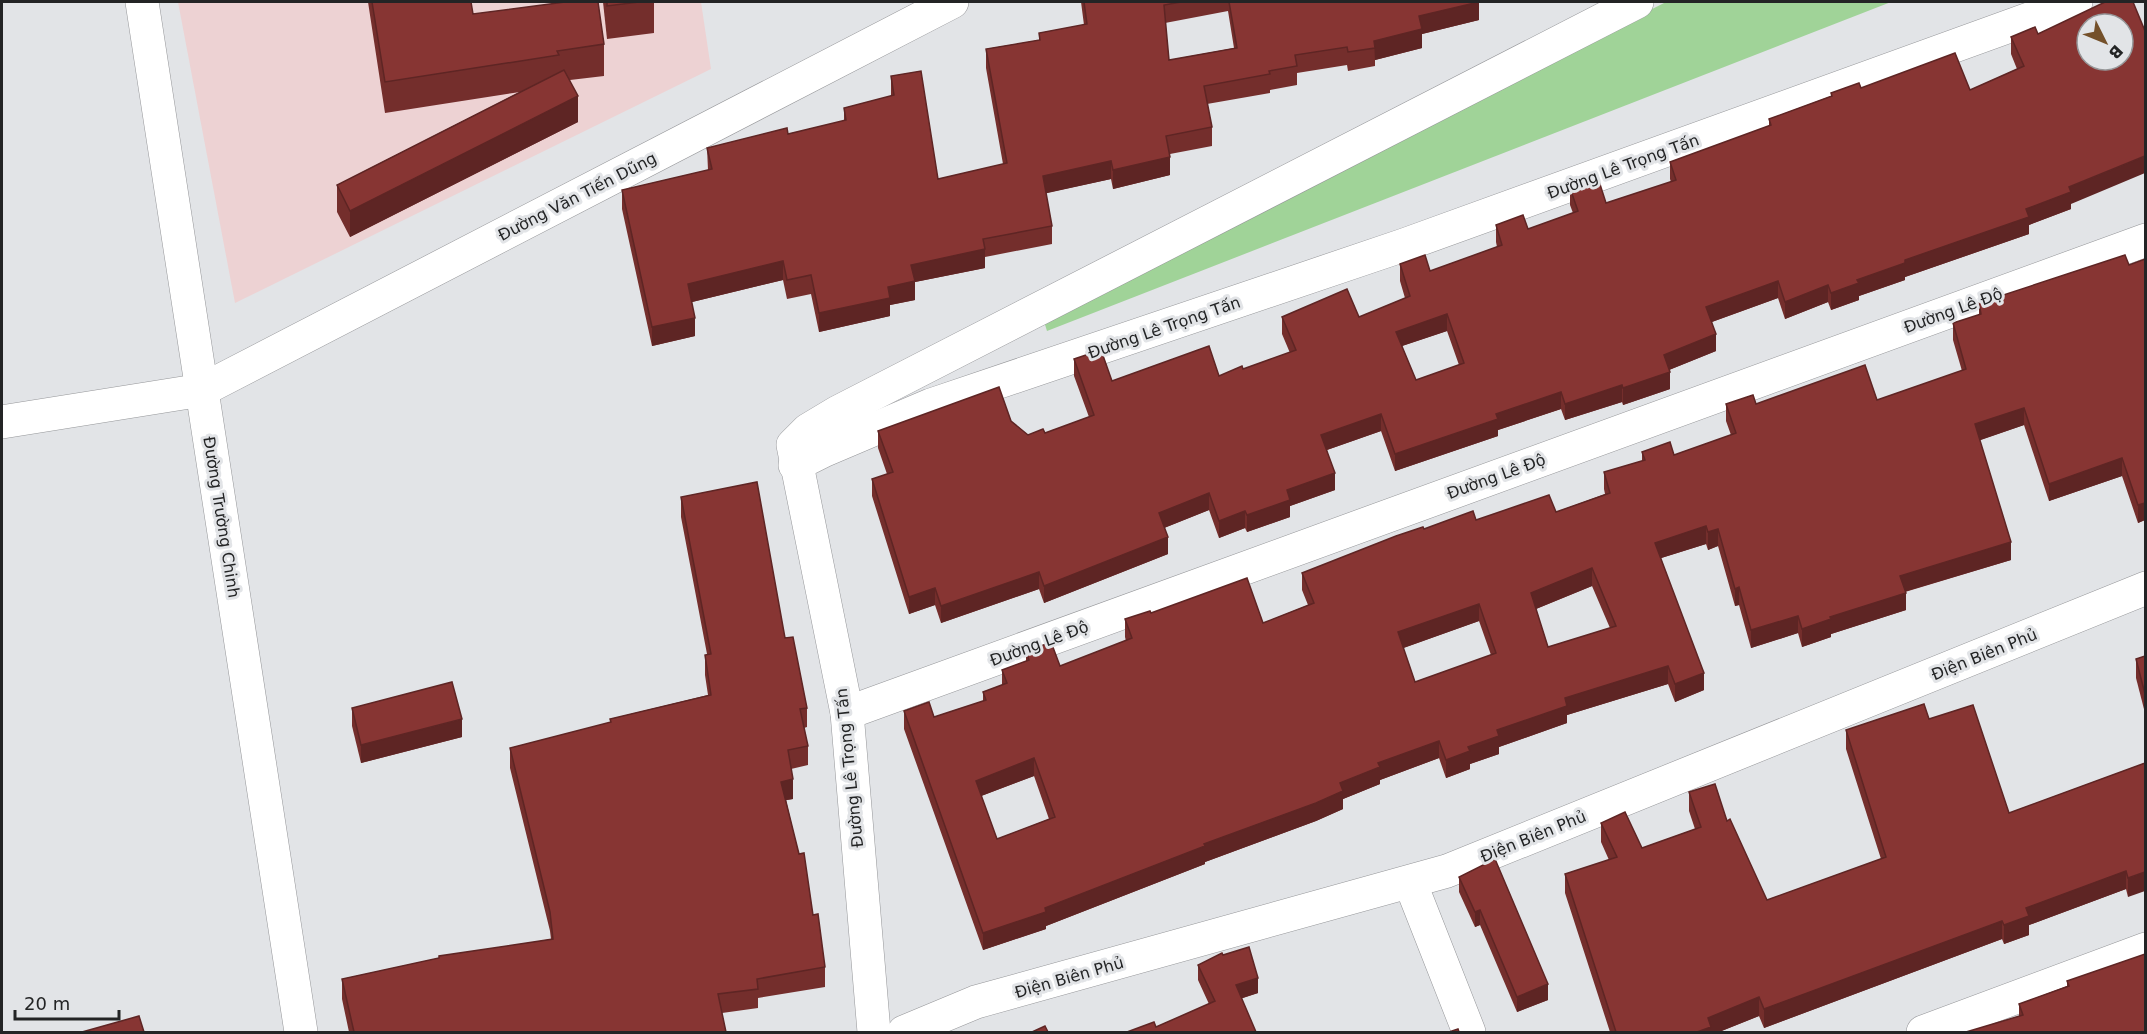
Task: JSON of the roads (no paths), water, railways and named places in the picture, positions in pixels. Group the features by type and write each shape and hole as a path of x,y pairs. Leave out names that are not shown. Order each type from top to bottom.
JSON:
{"street":[{"name":"Đường Trường Chinh","path":"142,2 301,1032"},
{"name":"Đường Văn Tiến Dũng","path":"2,422 202,390 952,2"},
{"path":"795,465 793,445 808,430 838,412 1637,2"},
{"name":"Đường Lê Trọng Tấn","path":"874,1032 847,713 795,465 931,405 1394,249 2076,2"},
{"name":"Đường Lê Độ","path":"847,713 2145,240"},
{"name":"Điện Biên Phủ","path":"904,1032 976,1002 1447,872 2145,588"},
{"path":"1410,882 1469,1032"},
{"path":"1923,1032 2145,949"}]}
